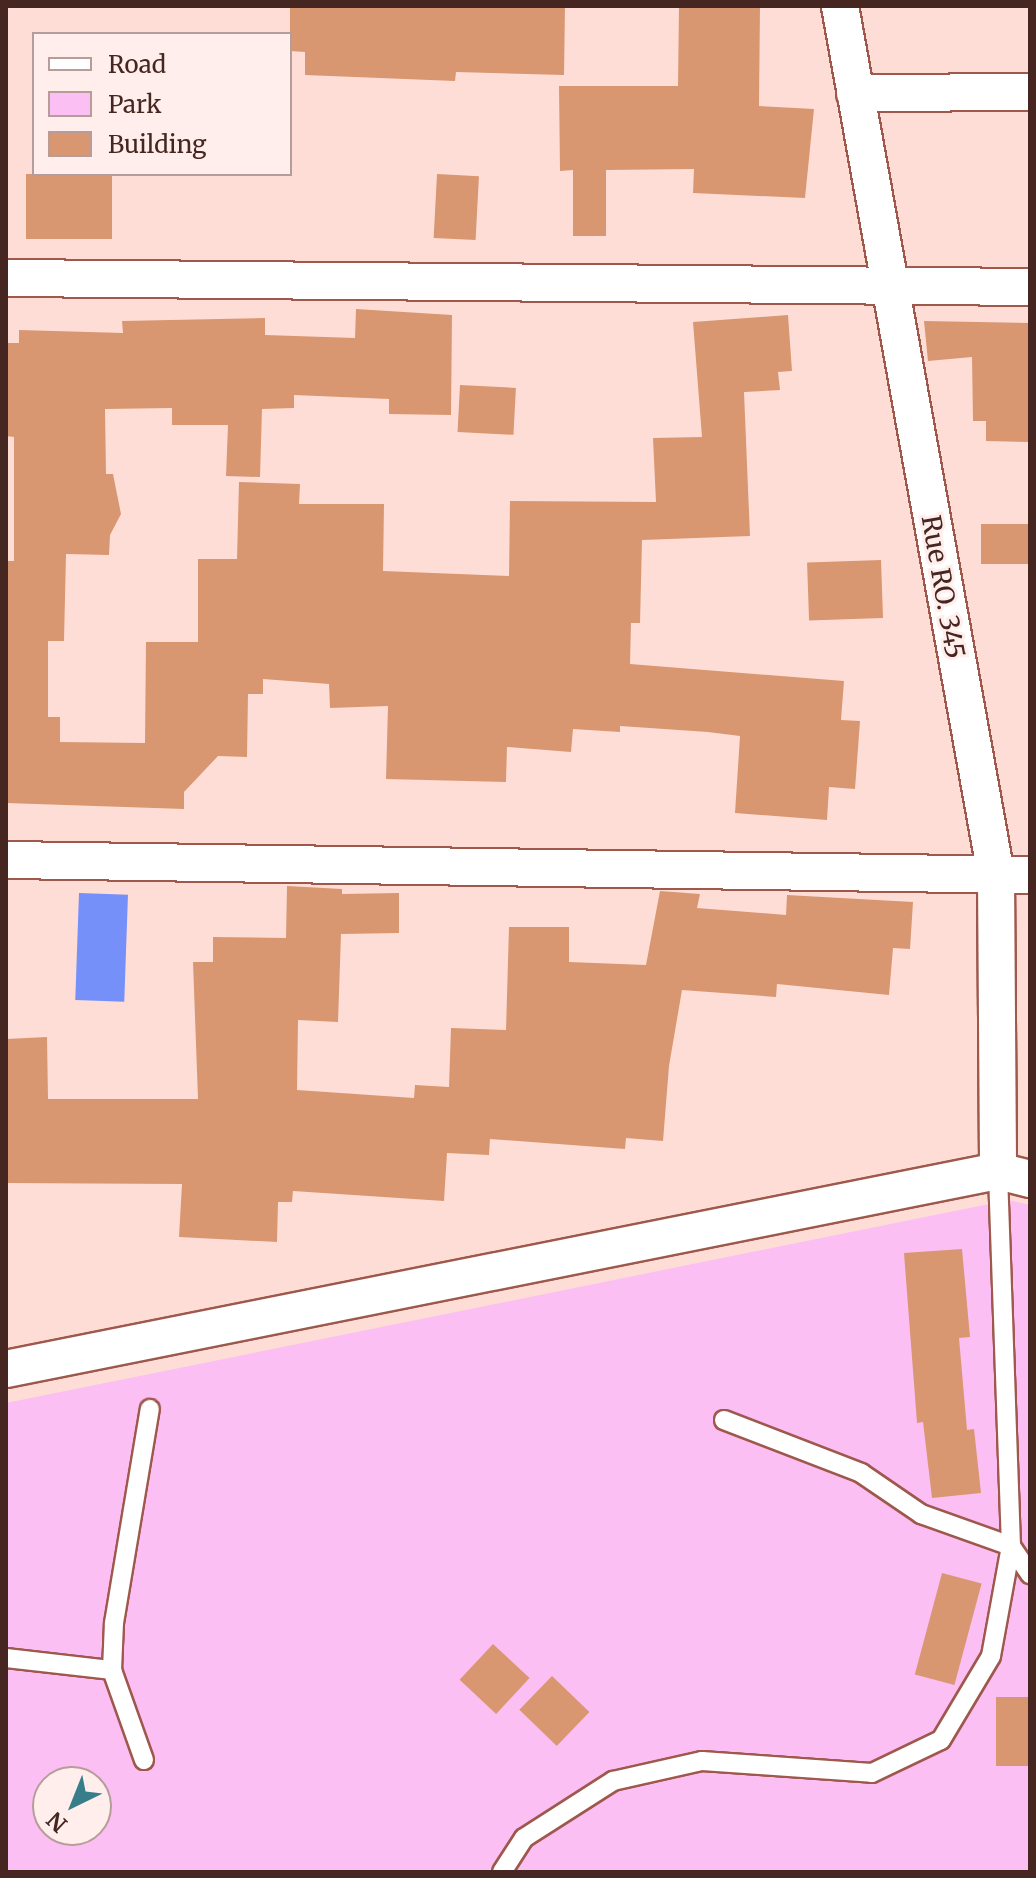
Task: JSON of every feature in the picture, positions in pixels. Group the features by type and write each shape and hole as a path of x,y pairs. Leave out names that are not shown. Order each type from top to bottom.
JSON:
{"street":[{"name":"Rue RO. 345","path":"840,6 887,284 1013,875 1014,1175"},
{"path":"855,93 1030,92"},
{"path":"6,278 1030,287"},
{"path":"6,860 1013,875"},
{"path":"6,1369 1014,1175"}],"lane":[{"path":"502,1872 524,1838 613,1781 702,1761 872,1773 941,1740 991,1656 1011,1546 1014,1175"},
{"path":"144,1760 112,1670 114,1623 150,1409"},
{"path":"724,1420 861,1473 921,1514 1011,1546 1030,1574"},
{"path":"6,1658 112,1670"}],"green space":[{"path":"1009,1200 1030,1205 1030,1872 6,1872 6,1403"}],"water":[{"path":"79,893 128,895 124,1002 75,1000"}],"building":[{"path":"290,6 565,6 564,75 456,72 455,81 305,75 305,52 292,51"},
{"path":"679,6 760,6 759,106 814,109 805,198 693,193 694,169 606,170 606,236 573,236 573,170 560,171 559,86 678,86"},
{"path":"26,174 112,176 112,239 26,239"},
{"path":"437,174 479,176 476,240 434,238"},
{"path":"356,309 452,315 451,415 389,414 389,399 294,395 294,408 262,409 260,477 226,476 228,425 172,425 172,408 105,409 106,474 113,474 121,514 110,535 109,555 66,554 64,641 48,641 48,717 60,717 60,742 145,743 146,642 198,642 198,559 237,559 239,482 300,484 299,504 384,504 383,571 509,576 510,501 656,502 653,438 702,437 693,322 788,315 792,371 778,372 780,390 744,392 750,536 642,540 640,623 631,623 630,664 844,681 841,720 860,721 855,789 829,787 827,820 735,813 740,736 708,732 620,726 620,732 573,729 571,752 507,747 506,782 386,779 388,706 330,708 329,684 263,679 263,694 248,694 247,757 218,756 184,792 184,809 6,803 6,561 14,561 14,437 6,436 6,343 19,343 19,330 123,333 122,321 265,318 265,335 355,338"},
{"path":"924,321 1030,323 1030,442 986,441 986,421 973,421 972,357 928,361"},
{"path":"460,385 516,388 513,435 458,432"},
{"path":"981,524 1030,524 1030,564 981,564"},
{"path":"881,560 883,618 809,621 807,563"},
{"path":"287,886 342,889 342,894 399,893 399,933 341,934 338,1022 298,1020 297,1090 414,1098 415,1085 449,1087 451,1028 506,1030 509,927 569,927 569,962 646,965 660,891 700,894 697,908 786,915 787,895 913,902 910,949 893,948 889,995 777,984 776,997 682,990 669,1066 663,1141 626,1138 625,1149 490,1139 489,1155 447,1153 444,1201 293,1191 292,1202 278,1202 277,1242 179,1237 182,1184 6,1183 6,1039 47,1037 48,1099 198,1099 193,962 213,962 213,937 286,938"},
{"path":"962,1249 970,1337 959,1338 967,1430 974,1429 981,1493 932,1498 923,1422 917,1423 904,1253"},
{"path":"942,1573 982,1584 954,1685 915,1674"},
{"path":"493,1644 530,1678 496,1714 460,1680"},
{"path":"552,1676 589,1712 557,1746 519,1710"},
{"path":"996,1697 1030,1697 1030,1766 996,1766"}]}
